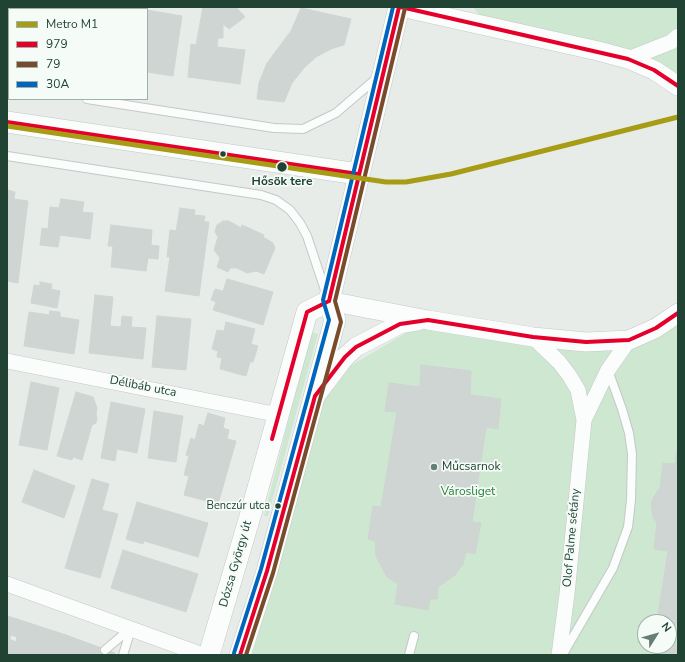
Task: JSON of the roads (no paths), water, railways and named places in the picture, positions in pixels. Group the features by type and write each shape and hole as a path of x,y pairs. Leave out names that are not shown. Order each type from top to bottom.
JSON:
{"main road":[{"path":"240,655 267,571 335,320 329,301 358,174 400,7"},
{"path":"7,122 358,174"},
{"name":"Dózsa György út","path":"209,655 279,415 307,312 329,301"}],"street":[{"path":"400,7 628,59 654,70 678,86"},
{"path":"466,7 488,27"},
{"path":"628,59 671,42 678,36"},
{"path":"329,301 428,320 533,337 586,342 629,340 656,328 678,313"},
{"path":"315,396 345,357 356,347 400,324 428,320"},
{"name":"Olof Palme sétány","path":"533,337 559,362 569,375 578,390 584,420 567,594 559,655"},
{"name":"Olof Palme sétány","path":"584,420 608,370 629,340"},
{"name":"Délibáb utca","path":"7,361 279,415"},
{"path":"7,584 203,655"}],"lane":[{"path":"93,100 274,128 303,128 336,113 383,73"},
{"path":"7,156 261,195 276,200 290,210 307,236 329,301"},
{"path":"562,655 613,568 628,527 632,500 632,454 624,415 608,370"},
{"path":"105,650 131,628"},
{"path":"123,655 131,628"},
{"path":"409,655 414,636"}],"metro line":[{"name":"M1","path":"7,126 386,182 406,182 451,174 678,117"}],"place":[{"name":"Hősök tere","path":"282,167"},
{"name":"Műcsarnok","path":"434,467"},
{"name":"Benczúr utca","path":"278,506"}],"park label":[{"name":"Városliget","path":"468,492"}]}
